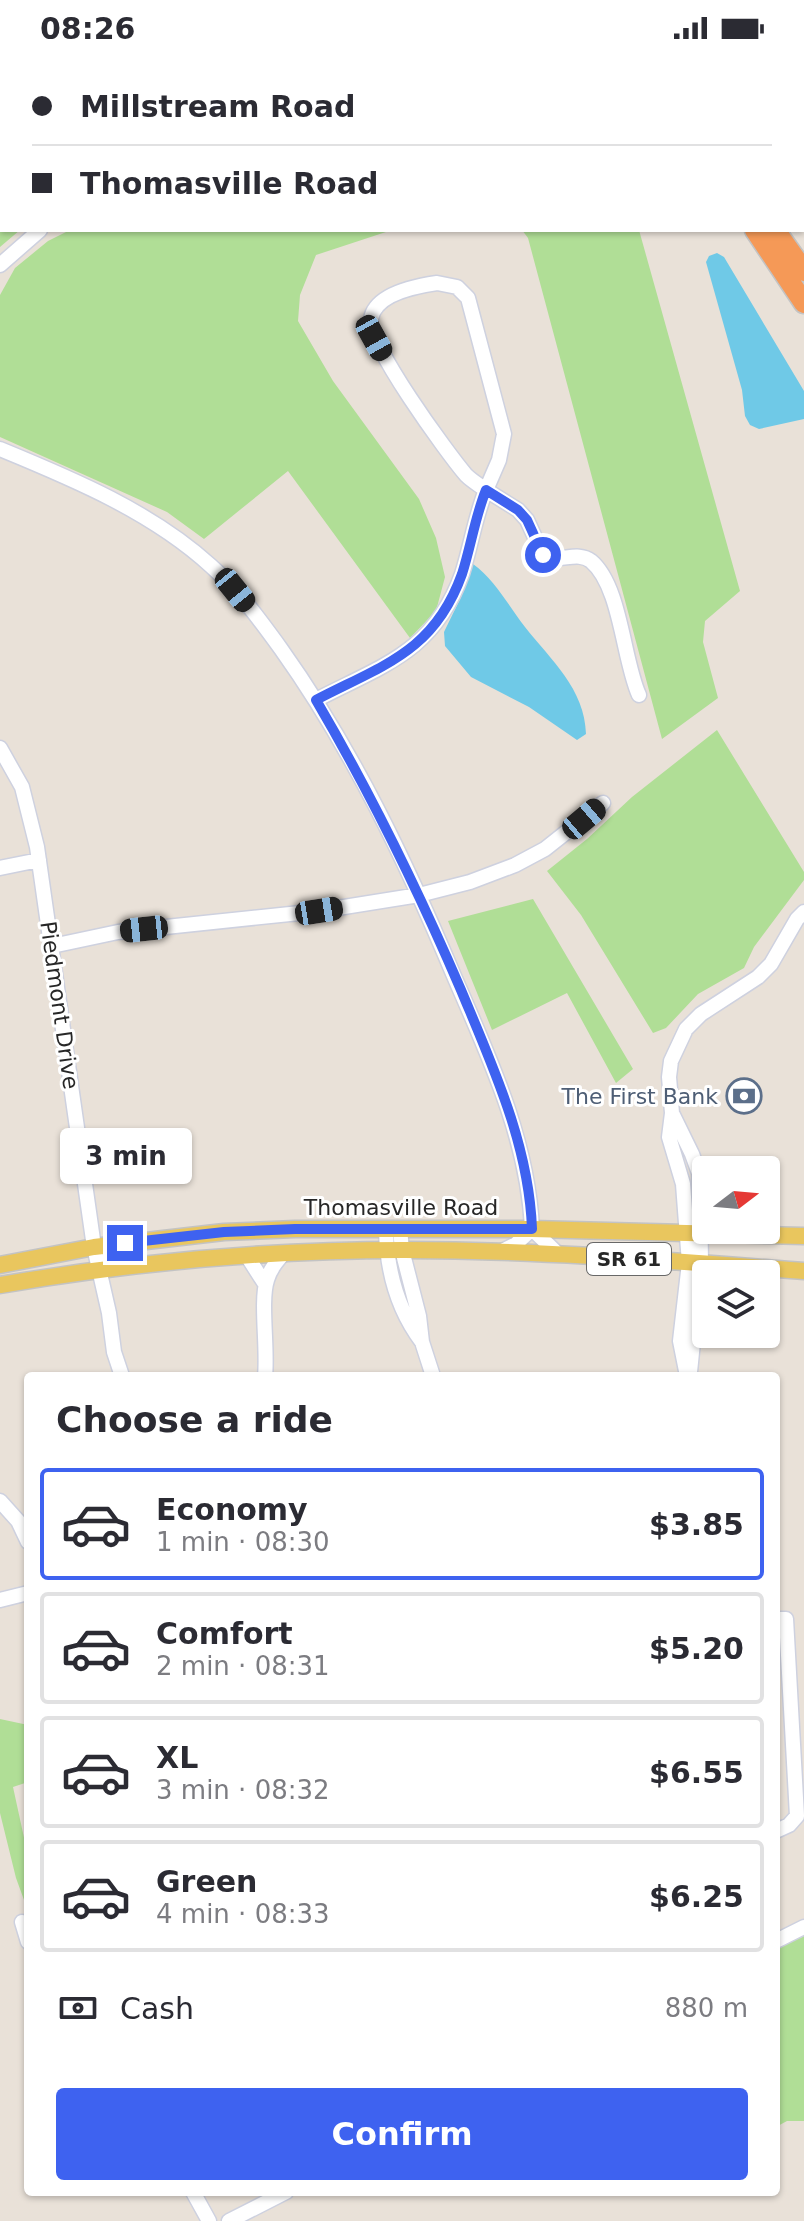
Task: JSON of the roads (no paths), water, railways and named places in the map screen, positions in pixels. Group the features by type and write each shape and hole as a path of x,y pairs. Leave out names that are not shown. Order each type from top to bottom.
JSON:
{"highway":[{"path":"756,232 804,303"},
{"path":"776,232 804,271"}],"main road":[{"name":"Thomasville Road","path":"0,1265 94,1247 245,1231 532,1229 692,1232"},
{"path":"245,1231 247,1256"},
{"name":"Thomasville Road","path":"780,1235 804,1236"},
{"name":"Thomasville Road","path":"0,1285 99,1268 284,1253 394,1250 499,1252 692,1263"},
{"name":"Thomasville Road","path":"780,1269 804,1271"}],"street":[{"path":"0,265 38,232"},
{"path":"316,700 408,651 431,631 461,575 478,510 486,490 499,460 504,434 468,298 457,287 437,283 392,296 381,303 371,316 374,338 455,461 469,478 486,490 518,510 527,520 543,555 553,559 583,557 592,562 616,611 639,695"},
{"path":"0,449 40,465 138,514 192,549 235,590 316,700 364,783 419,895 502,1091 523,1158 532,1229 558,1254"},
{"name":"Piedmont Drive","path":"0,748 22,787 39,860 94,1247 121,1372"},
{"path":"52,946 118,932 319,911 419,895 470,882 533,856 565,835 603,803"},
{"path":"0,868 39,860"},
{"path":"692,1157 672,1113 671,1061 686,1029 701,1014 758,977 771,964 804,912"},
{"path":"499,1252 516,1244 532,1229"},
{"path":"393,1230 397,1296 406,1321 422,1342 432,1372"},
{"path":"265,1372 265,1284 270,1271 284,1253"},
{"path":"247,1256 265,1284"},
{"path":"687,1372 680,1341 692,1279"},
{"path":"0,1501 18,1521 24,1534"},
{"path":"0,1600 24,1594"},
{"path":"780,1620 786,1621 797,1816 780,1829"},
{"path":"22,1922 24,1929"},
{"path":"780,1939 804,1927"},
{"path":"195,2196 209,2221"},
{"path":"229,2221 278,2196"}],"water":[{"path":"717,253 724,257 804,391 804,419 759,429 750,425 745,416 742,390 706,262 709,256"},
{"path":"473,564 495,585 573,689 580,703 586,734 577,740 529,707 471,677 445,646 444,632"}],"place":[{"name":"The First Bank","path":"744,1096"}]}
